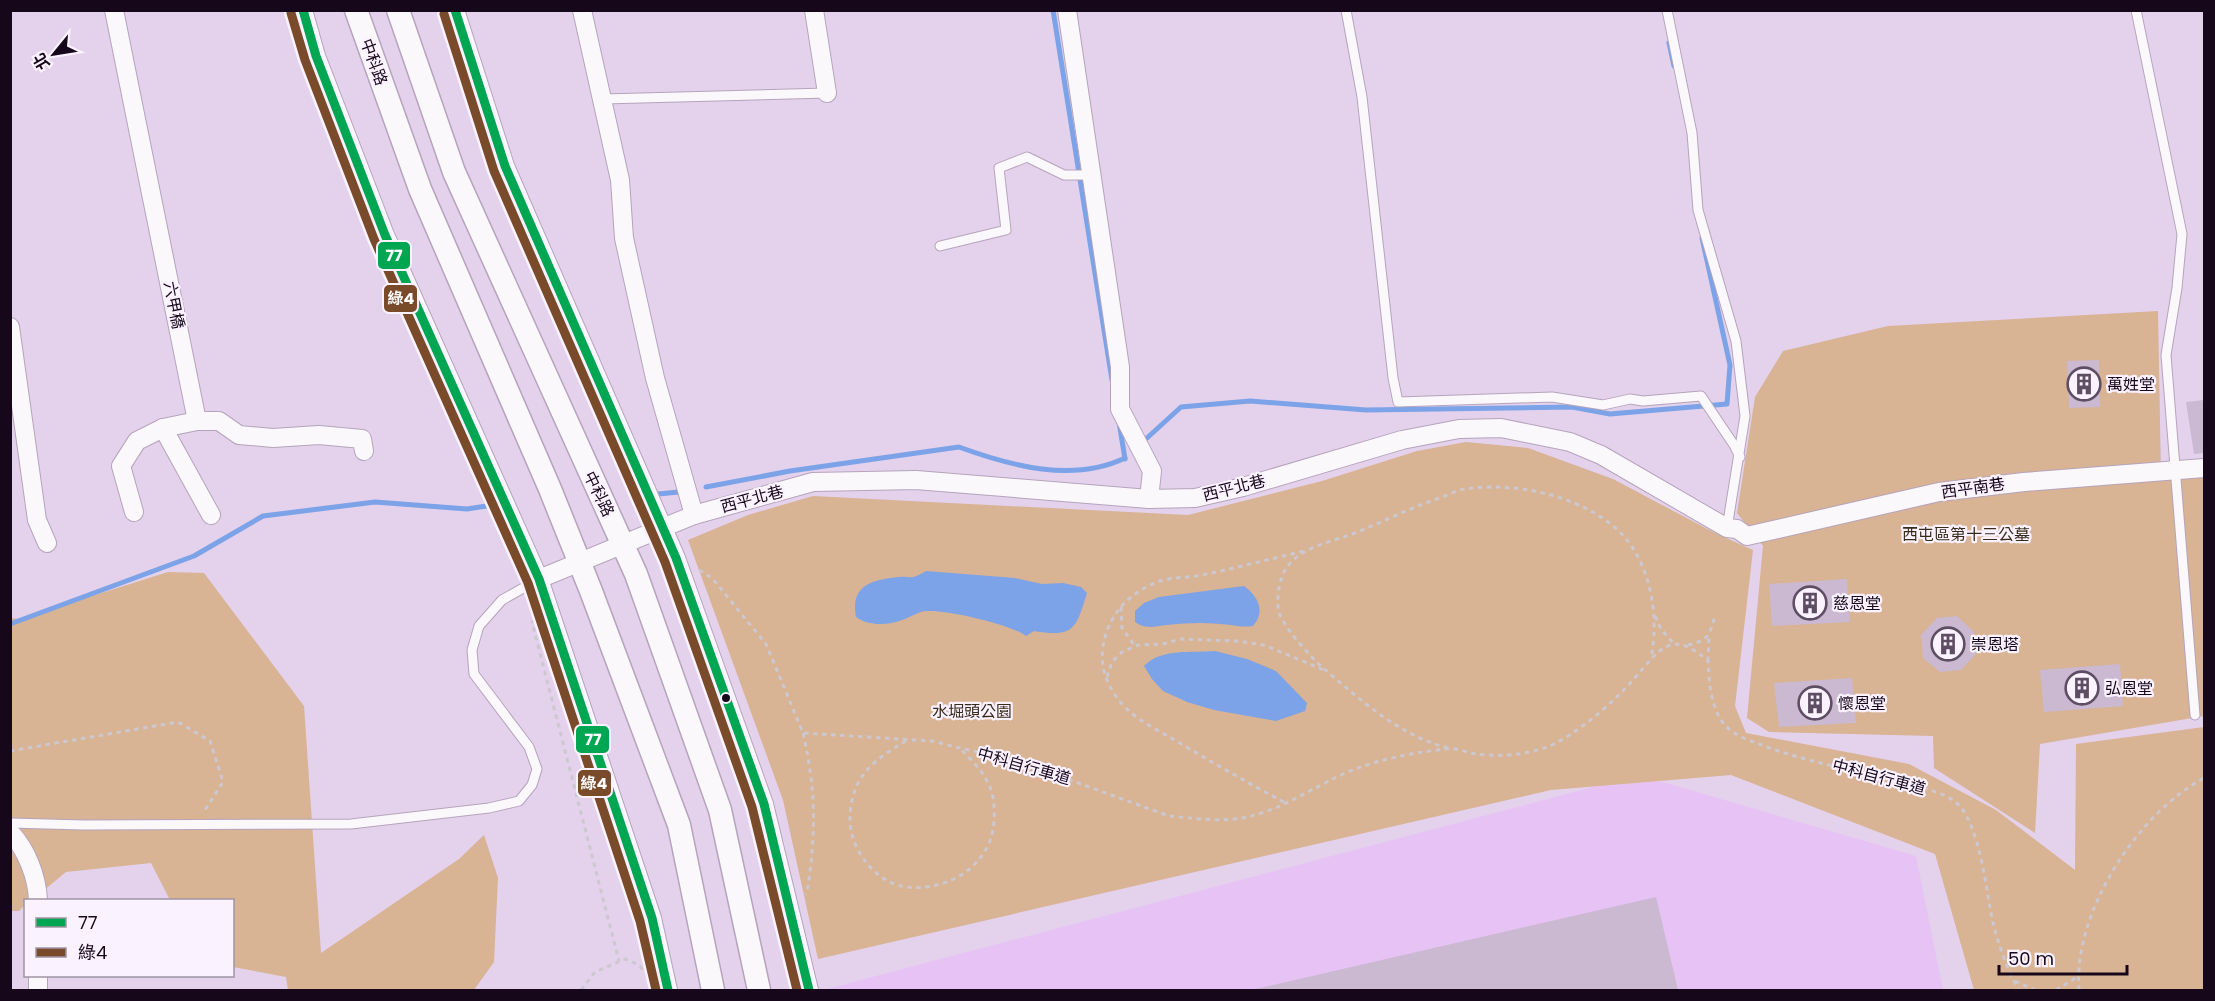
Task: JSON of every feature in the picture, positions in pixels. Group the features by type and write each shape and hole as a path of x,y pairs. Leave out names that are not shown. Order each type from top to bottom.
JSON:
{"street":[{"name":"六甲橋","path":"114,10 197,421"},
{"path":"303,10 316,56 385,235 539,579 652,918 668,990"},
{"name":"中科路","path":"356,10 420,189 550,489 679,825 713,990"},
{"name":"中科路","path":"398,10 454,172 590,475 624,545 720,810 759,990"},
{"path":"455,10 505,166 676,558 764,804 809,990"},
{"path":"582,10 620,180 624,238 655,378 694,515"},
{"path":"814,10 827,93"},
{"path":"1067,10 1120,367 1120,409 1152,471 1149,499"},
{"path":"10,327 17,409 37,520 47,543"},
{"path":"134,512 121,466 138,441 164,428 197,421 219,421 239,435 273,438 319,435 362,439 363,451"},
{"path":"164,428 211,515"},
{"name":"西平北巷","path":"539,579 694,515 813,482 916,480 1149,499 1195,498 1243,487 1402,440 1459,429 1501,428 1570,442 1600,455 1727,528 1737,529 1747,536"},
{"name":"西平南巷","path":"1747,536 1939,492 2024,482 2205,468"},
{"path":"10,832 20,842 37,884 38,899"}],"lane":[{"path":"1346,10 1362,97 1393,378 1398,402 1552,397 1603,405 1630,399 1643,401 1701,396 1740,457"},
{"path":"1667,10 1671,40 1692,133 1698,210 1736,341 1745,416 1727,528"},
{"path":"2136,10 2182,234 2177,288 2166,356 2195,715"},
{"path":"603,99 827,93"},
{"path":"940,246 1006,230 999,168 1026,157 1064,175 1090,175"},
{"path":"10,823 351,824 489,808 519,801 532,786 537,769 529,747 474,674 472,650 479,626 502,600 539,579"}],"path":[{"name":"中科自行車道","path":"1497,486 1563,499 1612,525 1625,538 1644,569 1654,612 1661,629 1674,644 1664,647 1629,685 1587,722 1552,745 1524,753 1500,755 1477,754 1450,748 1412,736 1392,724 1308,655 1279,613 1280,586 1287,567 1308,550 1463,489 1497,486"},
{"path":"1284,803 1135,716 1119,702 1107,679 1101,657 1109,626 1130,596 1161,580 1223,571 1308,550"},
{"path":"676,558 712,578 766,644 803,733 813,780 814,831 808,887 802,899 791,911"},
{"path":"1121,606 1122,628 1135,646"},
{"name":"中科自行車道","path":"1651,659 1654,646 1654,612"},
{"name":"中科自行車道","path":"1715,616 1709,636 1710,688 1715,706 1728,729 1782,753 1870,773 1941,794 1961,807 1967,816 1982,864 1994,924 2013,980 2019,990"},
{"path":"532,622 619,961"},
{"path":"1674,644 1686,645 1704,640 1709,636"},
{"path":"1107,679 1112,663 1122,652 1135,646 1163,644 1180,639 1237,641 1264,645 1328,672"},
{"path":"1686,645 1708,662"},
{"path":"10,751 178,722 210,741 223,782 195,825"},
{"name":"中科自行車道","path":"803,733 932,741 1015,760 1169,816 1188,818 1240,819 1284,803 1370,763 1450,748"},
{"path":"907,740 880,756 860,777 850,805 853,839 865,861 887,879 903,887 933,886 952,880 973,867 991,839 994,821 993,795 988,781 960,748"},
{"path":"2079,990 2079,971 2088,922 2115,868 2132,843 2154,819 2205,778"},
{"path":"580,990 595,972 628,959 639,964 648,975"},
{"path":"2056,990 2074,979 2079,971"},
{"path":"2013,980 2025,988 2035,990"}],"shaded area":[{"path":"1639,775 1916,856 1943,990 823,990"}],"green space":[{"name":"西屯區第十三公墓","path":"2158,311 2161,478 2204,475 2204,716 2040,744 2035,833 1934,768 1933,736 1769,732 1747,718 1763,546 1737,513 1755,397 1783,351 1888,326"},
{"name":"水堀頭公園","path":"1466,442 1528,448 1613,479 1715,533 1753,550 1735,706 1746,733 1909,764 1996,810 2075,870 2076,744 2204,727 2204,990 1974,990 1935,854 1731,775 1551,790 818,959 783,800 688,540 748,515 813,496 1188,515 1322,481 1417,451"},
{"path":"168,572 204,573 304,706 321,953 459,859 484,835 498,878 494,962 474,990 288,990 286,977 234,967 234,899 169,899 151,863 66,872 33,899 24,899 24,906 19,911 11,911 10,618 19,619"}],"water":[{"path":"926,571 1015,578 1042,584 1063,583 1081,587 1087,593 1080,615 1072,628 1058,633 1034,631 1026,636 993,623 937,611 922,612 887,624 874,624 856,617 856,598 865,586 889,578 913,577"},
{"path":"1244,586 1253,594 1259,605 1259,615 1253,626 1200,623 1150,627 1135,622 1135,611 1144,603 1159,597"},
{"path":"1215,651 1247,659 1276,671 1307,703 1305,711 1276,721 1214,710 1187,702 1163,691 1144,666 1159,656 1168,654"}],"building":[{"name":"萬姓堂","path":"2099,360 2100,407 2069,408 2067,361"},
{"name":"萬姓堂","path":"2204,400 2204,453 2194,454 2186,402"},
{"name":"慈恩堂","path":"1847,579 1850,622 1772,626 1769,584"},
{"name":"崇恩塔","path":"1957,616 1974,632 1976,654 1961,670 1940,672 1923,658 1921,635 1937,618"},
{"name":"弘恩堂","path":"2120,664 2123,706 2044,712 2040,670"},
{"name":"懷恩堂","path":"1852,678 1856,723 1779,727 1774,683"},
{"path":"1656,897 1678,990 1251,990"}],"waterway":[{"path":"1053,10 1112,380"},
{"path":"1669,43 1674,66"},
{"path":"1147,438 1181,407 1250,401 1366,410 1572,407 1610,414 1727,404 1730,365 1702,238"},
{"path":"1119,422 1125,459"},
{"path":"706,487 790,471 959,447 1021,465 1063,471 1084,470 1125,458"},
{"path":"658,494 679,492"},
{"path":"10,624 194,556 263,516 375,502 467,509 493,505"}],"transit line":[{"name":"77","path":"303,10 316,56 385,235 539,579 652,918 668,990"},
{"name":"77","path":"455,10 505,166 676,558 764,804 809,990"},
{"name":"綠4","path":"291,13 305,60 374,239 528,583 640,921 656,990"},
{"name":"綠4","path":"444,14 494,171 665,562 752,807 797,990"}],"place":[{"name":"萬姓堂","path":"2084,384"},
{"name":"慈恩堂","path":"1810,603"},
{"name":"崇恩塔","path":"1948,644"},
{"name":"弘恩堂","path":"2082,688"},
{"name":"懷恩堂","path":"1815,703"}]}
